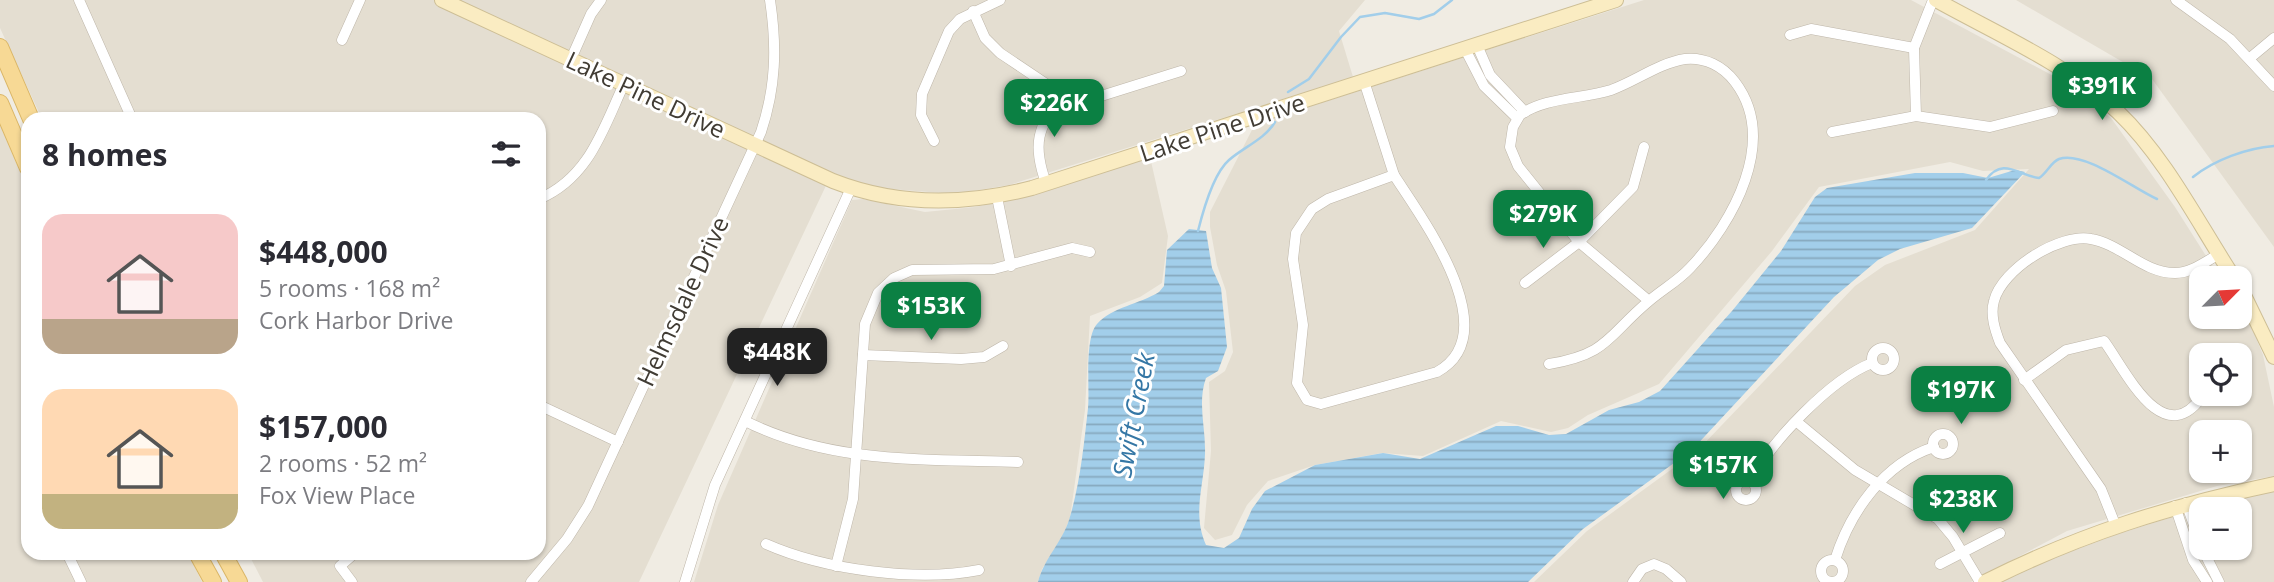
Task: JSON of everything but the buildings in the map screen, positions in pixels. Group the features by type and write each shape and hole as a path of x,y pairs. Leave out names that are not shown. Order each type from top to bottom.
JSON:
{"main road":[{"path":"0,47 29,112"},
{"path":"1,107 21,153"},
{"path":"202,560 213,582"},
{"path":"227,560 239,582"}],"street":[{"path":"79,0 129,112"},
{"path":"342,40 360,0"},
{"name":"Lake Pine Drive","path":"442,0 851,188 925,201 997,197 1046,183 1616,0"},
{"path":"571,59 591,14 601,0"},
{"name":"Helmsdale Drive","path":"531,582 578,523 755,144 774,83 774,31 770,0"},
{"path":"934,141 922,115 922,94 949,31 960,19 973,11 1000,0"},
{"path":"1916,116 1914,48 1935,0 2074,78 2117,112 2154,156 2226,266"},
{"path":"2176,0 2216,26 2250,58 2274,86"},
{"path":"973,11 992,46 1060,95 1076,101 1088,100 1181,71"},
{"path":"1790,35 1811,29 1914,48"},
{"path":"2250,58 2274,37"},
{"path":"1471,47 1484,86 1521,115"},
{"path":"1549,364 1585,357 1600,348 1648,301 1680,278 1713,239 1748,170 1753,139 1749,110 1737,83 1708,61 1684,59 1611,90 1521,115 1511,135 1513,158 1543,201 1579,242 1648,301"},
{"path":"1364,81 1395,175 1451,269 1461,309 1460,348 1451,363 1437,372 1321,404 1311,403 1303,397 1297,383 1303,325 1293,260 1296,233 1312,209 1328,199 1395,175"},
{"path":"546,195 558,189 587,163 624,84"},
{"path":"1046,183 1037,153 1038,140 1042,122 1060,95"},
{"path":"1,107 23,100"},
{"path":"1832,132 1916,116 1990,127 2053,111"},
{"path":"1525,283 1579,242 1633,187 1644,147"},
{"path":"685,582 715,485 851,188"},
{"path":"997,197 1011,265"},
{"path":"2115,524 2101,489 2000,343 1993,310 1994,300 2006,280 2036,256 2063,240 2084,238 2101,241 2148,267 2176,273 2194,268 2219,254"},
{"path":"836,566 853,499 865,324 872,302 894,278 912,270 986,269 1072,248 1090,252"},
{"path":"2252,312 2274,358"},
{"path":"2024,380 2066,350 2104,341 2147,402 2162,413 2178,417 2187,414 2194,406"},
{"path":"863,355 961,359 984,357 1003,346"},
{"path":"1751,481 1762,461 1797,422 1840,382 1872,363"},
{"path":"546,408 618,442"},
{"path":"745,421 807,447 858,456 1018,462"},
{"path":"1797,422 1877,485 1938,519 1982,582 2057,547 2115,524 2180,505 2274,484"},
{"path":"1835,561 1847,529 1877,485 1905,459 1934,447"},
{"path":"2180,505 2189,522"},
{"path":"2180,505 2193,560 2207,582"},
{"path":"1940,564 2000,533"},
{"path":"766,544 836,566 872,573 943,578 979,570"},
{"path":"70,560 81,582"},
{"path":"347,560 340,566 352,582"},
{"path":"2208,560 2219,582"},
{"path":"1633,582 1642,569 1654,564 1666,569 1681,582"}],"shaded area":[{"path":"0,0 1365,0 1339,31 1353,77 1009,185 955,194 864,187 831,175 639,582 263,582 252,560 546,560 546,112 39,112 0,28"},
{"path":"1644,0 1911,0 2059,79 2111,118 2175,207 2212,266 2189,266 2189,329 2252,328 2263,355 2274,407 2274,476 2252,480 2252,420 2189,420 2189,483 2234,483 2067,531 1971,582 1534,582 1587,531 1698,450 1855,286 1885,265 1975,230 2029,169 1983,171 1950,162 1819,187 1772,251 1659,384 1588,415 1568,428 1551,432 1501,421 1423,456 1382,453 1315,465 1268,481 1247,505 1232,535 1215,540 1204,528 1211,451 1209,382 1225,371 1233,352 1226,291 1217,265 1210,212 1255,124"},
{"path":"2016,0 2274,0 2274,247 2152,79"},
{"path":"0,125 21,174 21,560 191,560 202,582 0,582"},
{"path":"1150,157 1168,236 1162,283 1140,297 1090,316 1085,410 1070,518 1061,540 1042,569 1038,582 694,582 718,505 852,200 863,199 925,212 975,207 1031,195"},
{"path":"2274,490 2274,582 2003,582 2032,566 2118,534 2189,512 2189,560 2252,560 2252,497 2246,497"}],"water":[{"path":"2015,170 2025,172 1972,228 1900,249 1878,260 1834,297 1692,450 1583,529 1528,582 1038,582 1066,528 1076,493 1088,408 1089,352 1093,331 1103,318 1159,292 1164,286 1167,250 1189,229 1206,231 1212,268 1221,288 1227,347 1218,371 1206,378 1203,387 1205,454 1199,511 1206,545 1224,548 1239,538 1252,509 1265,491 1315,465 1383,453 1420,459 1496,426 1518,426 1549,435 1566,434 1609,410 1639,402 1660,391 1732,311 1781,251 1815,197 1827,188 1915,173 1963,173 1988,178"}],"waterway":[{"name":"Swift Creek","path":"1288,92 1309,79 1360,17 1385,13 1419,19 1434,14 1452,0"},
{"name":"Swift Creek","path":"1198,231 1210,193 1224,166 1266,133 1275,122"},
{"path":"2193,177 2231,156 2274,146"},
{"path":"1986,180 1992,173 2005,168 2039,178 2056,160 2069,158 2095,165 2157,199"}]}
